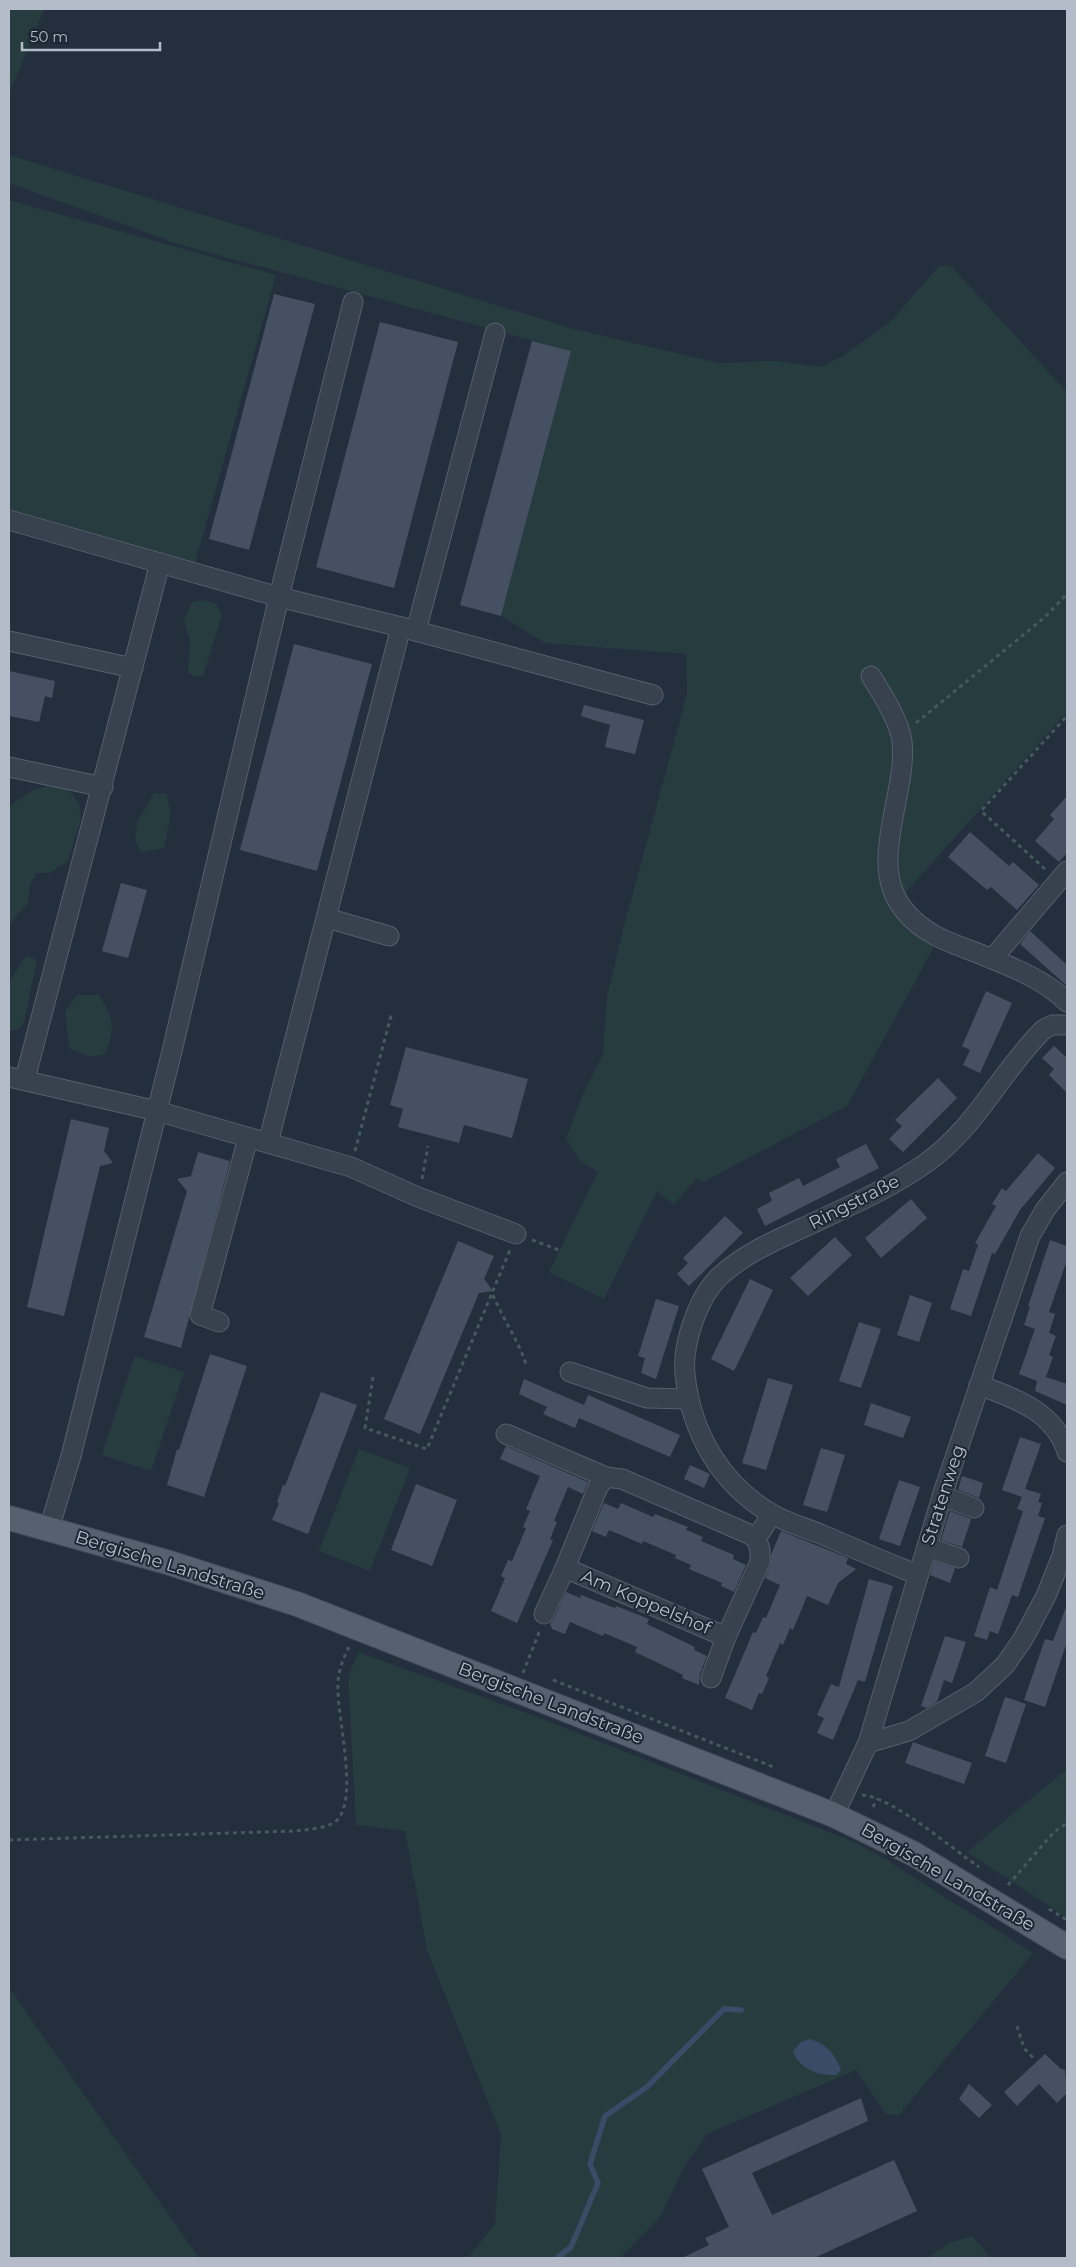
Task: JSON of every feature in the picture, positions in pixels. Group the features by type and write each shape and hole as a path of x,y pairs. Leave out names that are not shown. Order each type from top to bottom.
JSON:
{"main road":[{"name":"Bergische Landstraße","path":"9,1518 223,1579 357,1628 834,1815 914,1854 1067,1947"}],"street":[{"path":"49,1530 71,1456 157,1111 279,597 354,302"},
{"path":"268,1143 327,918 408,629 495,333"},
{"path":"9,520 279,597 408,629 653,695"},
{"path":"160,563 103,787 17,1078 157,1111 351,1167 418,1197 516,1234"},
{"path":"9,641 134,668"},
{"path":"871,676 887,702 900,736 903,767 888,850 888,867 889,879 903,909 921,928 943,941 992,959 1036,980 1067,1002"},
{"path":"9,767 103,787"},
{"path":"992,959 1063,876"},
{"path":"327,918 388,936"},
{"name":"Ringstraße","path":"918,1575 772,1514 742,1493 710,1454 696,1425 688,1399 684,1363 690,1329 703,1301 718,1278 757,1250 881,1191 927,1162 964,1130 1002,1078 1044,1028 1053,1025 1067,1025"},
{"path":"219,1322 200,1315 248,1138"},
{"name":"Stratenweg","path":"834,1815 868,1742 942,1496 1030,1236 1045,1210 1067,1182"},
{"path":"570,1372 647,1398 688,1399"},
{"path":"979,1385 1026,1404 1040,1414 1053,1425 1067,1452"},
{"path":"506,1434 606,1477 622,1479 749,1534 756,1539 772,1514"},
{"name":"Am Koppelshof","path":"544,1614 598,1487 606,1477"},
{"path":"942,1496 974,1508"},
{"path":"868,1742 909,1730 976,1692 1005,1665 1023,1639 1046,1596 1062,1556 1067,1535"},
{"name":"Am Koppelshof","path":"711,1678 726,1636 760,1562 760,1549 756,1539"},
{"path":"927,1546 959,1558"},
{"name":"Am Koppelshof","path":"565,1568 726,1636"}],"path":[{"path":"900,736 1045,616 1067,594"},
{"path":"1063,876 981,811 1067,716"},
{"path":"351,1167 392,1012"},
{"path":"418,1197 428,1146"},
{"path":"516,1234 559,1250"},
{"path":"373,1377 366,1428 427,1449 506,1258"},
{"path":"492,1295 526,1364"},
{"path":"524,1669 546,1615 544,1614"},
{"path":"9,1840 296,1831 324,1826 338,1819 345,1804 346,1779 344,1740 337,1689 341,1662 357,1628"},
{"name":"Bergische Landstraße","path":"845,1792 877,1799 902,1812 985,1870"},
{"path":"873,1808 877,1799"},
{"path":"1008,1885 1054,1832 1067,1823"},
{"name":"Bergische Landstraße","path":"1003,1882 1017,1890"},
{"name":"Bergische Landstraße","path":"1042,1905 1067,1920"},
{"path":"1017,2026 1024,2048 1035,2060"}],"green space":[{"path":"9,9 44,9 9,94"},
{"path":"9,155 574,329 719,363 775,361 821,367 844,355 890,322 939,266 947,265 953,268 1067,392 1067,712 899,900 890,867 897,812 886,844 888,879 901,911 925,933 934,947 847,1106 703,1182 696,1179 673,1205 657,1191 604,1299 549,1272 598,1172 581,1162 566,1139 582,1096 603,1054 607,996 626,918 687,694 686,654 545,643 501,616 571,351 181,245 9,183"},
{"path":"9,200 276,275 195,563 9,511"},
{"path":"205,600 216,604 222,615 203,676 195,677 188,673 190,640 184,620 192,602"},
{"path":"52,785 69,791 79,803 81,819 68,861 50,873 36,873 30,885 28,903 9,925 9,807 32,790"},
{"path":"154,793 166,794 171,813 164,848 141,852 135,841 137,822"},
{"path":"26,956 37,960 24,1022 18,1030 9,1030 9,982"},
{"path":"77,995 99,995 108,1011 112,1030 105,1054 90,1057 69,1048 65,1011"},
{"path":"135,1356 184,1372 151,1471 102,1455"},
{"path":"359,1449 410,1468 370,1571 319,1551"},
{"path":"358,1652 532,1715 854,1842 885,1859 1033,1953 899,2115 886,2114 856,2070 707,2134 685,2165 660,2217 620,2258 468,2258 495,2224 501,2134 427,1950 405,1831 356,1825 348,1677"},
{"path":"1067,1769 1067,1918 967,1852"},
{"path":"9,1988 199,2258 9,2258"},
{"path":"972,2236 991,2258 928,2258 949,2243"}],"water":[{"path":"809,2039 825,2046 833,2054 841,2070 836,2075 817,2073 810,2070 796,2057 793,2051 801,2042"}],"building":[{"path":"274,294 315,304 249,550 209,539"},
{"path":"380,322 458,342 394,588 316,567"},
{"path":"532,341 571,351 501,616 460,605"},
{"path":"294,644 372,664 317,871 240,850"},
{"path":"9,671 55,681 52,698 45,696 39,722 9,716"},
{"path":"584,705 644,720 635,754 605,747 610,725 581,716"},
{"path":"1067,796 1067,853 1059,862 1035,841 1054,819 1050,815"},
{"path":"970,832 1009,866 1013,862 1039,885 1017,910 991,887 987,890 948,857"},
{"path":"121,883 147,890 128,958 102,951"},
{"path":"1030,931 1067,965 1067,986 1020,944"},
{"path":"986,991 1012,1003 980,1073 963,1065 970,1050 962,1046"},
{"path":"1054,1046 1067,1056 1067,1093 1049,1075 1054,1069 1042,1058"},
{"path":"406,1047 528,1079 512,1138 464,1125 459,1143 398,1127 403,1109 390,1105"},
{"path":"938,1078 957,1098 903,1152 889,1139 902,1126 895,1120"},
{"path":"71,1119 109,1128 104,1151 113,1163 100,1166 64,1316 27,1307"},
{"path":"866,1144 879,1168 765,1226 757,1209 772,1201 769,1193 799,1178 803,1186 840,1167 836,1159"},
{"path":"198,1152 230,1161 181,1348 144,1337 187,1191 177,1179 191,1176"},
{"path":"1038,1153 1055,1168 1020,1210 995,1254 992,1253 971,1316 950,1309 963,1269 969,1271 978,1245 975,1243 996,1206 992,1204 1002,1188 1006,1191"},
{"path":"911,1199 927,1218 881,1258 865,1238"},
{"path":"725,1216 743,1233 689,1286 677,1274 688,1263 683,1258"},
{"path":"835,1237 852,1255 808,1296 790,1278"},
{"path":"1050,1240 1067,1246 1067,1260 1049,1312 1055,1314 1049,1333 1056,1336 1049,1355 1053,1357 1046,1377 1067,1384 1067,1405 1035,1391 1037,1381 1019,1374 1035,1329 1024,1325 1030,1307 1028,1306"},
{"path":"458,1241 494,1256 484,1279 493,1291 479,1293 420,1434 384,1419"},
{"path":"750,1279 773,1290 734,1371 711,1359"},
{"path":"910,1295 932,1303 919,1342 897,1335"},
{"path":"656,1299 679,1306 656,1379 641,1373 645,1358 638,1356"},
{"path":"859,1322 881,1329 861,1388 839,1381"},
{"path":"210,1354 247,1366 204,1497 167,1485 177,1449 179,1450"},
{"path":"768,1378 793,1385 766,1470 742,1463"},
{"path":"524,1379 584,1405 588,1395 680,1435 670,1457 579,1418 575,1428 543,1414 547,1407 519,1394"},
{"path":"321,1392 357,1405 308,1534 272,1520 279,1503 277,1502 283,1485 285,1486"},
{"path":"871,1403 911,1417 903,1438 864,1425"},
{"path":"1020,1437 1041,1444 1025,1489 1041,1494 1038,1502 1042,1503 1038,1516 1045,1518 1018,1597 1012,1595 998,1634 990,1631 987,1640 974,1636 990,1587 997,1590 1023,1511 1017,1509 1022,1497 1002,1490"},
{"path":"506,1446 588,1482 583,1494 568,1487 554,1521 557,1522 550,1539 553,1540 517,1623 491,1611 505,1578 501,1576 508,1560 512,1561 526,1528 523,1527 530,1511 526,1509 540,1476 500,1459"},
{"path":"821,1448 845,1455 827,1512 803,1505"},
{"path":"690,1465 710,1474 704,1488 684,1479"},
{"path":"962,1476 983,1483 979,1498 958,1490"},
{"path":"899,1480 920,1487 900,1546 879,1539"},
{"path":"416,1484 457,1500 432,1566 391,1550"},
{"path":"604,1503 618,1509 621,1503 653,1517 655,1514 688,1527 686,1530 703,1537 701,1541 734,1555 733,1559 746,1565 734,1592 721,1586 722,1583 689,1569 691,1565 675,1558 676,1555 643,1541 642,1544 609,1530 606,1537 592,1531"},
{"path":"950,1511 971,1519 962,1547 941,1540"},
{"path":"781,1531 848,1558 846,1564 856,1569 838,1583 828,1605 807,1596 793,1630 790,1628 783,1645 780,1643 766,1676 769,1678 762,1694 759,1693 752,1710 725,1698 753,1632 756,1633 763,1617 766,1618 780,1585 765,1578 770,1566 771,1555"},
{"path":"934,1561 955,1568 950,1583 930,1575"},
{"path":"869,1579 893,1586 865,1682 858,1680 833,1740 817,1733 824,1718 817,1715 831,1684 839,1687"},
{"path":"566,1592 580,1598 581,1595 615,1608 616,1606 649,1619 647,1624 695,1647 694,1650 707,1656 700,1674 699,1685 682,1678 683,1675 635,1652 637,1647 604,1633 603,1636 570,1622 565,1634 552,1629 550,1624"},
{"path":"1066,1607 1067,1642 1045,1707 1024,1700 1045,1639 1053,1641"},
{"path":"945,1636 966,1642 952,1683 944,1680 937,1702 927,1708 921,1706"},
{"path":"1005,1697 1026,1704 1006,1763 985,1756"},
{"path":"913,1742 972,1763 964,1784 905,1763"},
{"path":"1045,2054 1061,2069 1065,2070 1067,2093 1057,2103 1039,2084 1017,2106 1004,2092"},
{"path":"969,2084 992,2105 979,2118 959,2099"},
{"path":"861,2098 868,2121 752,2173 772,2215 894,2160 917,2211 814,2258 682,2258 709,2245 705,2238 729,2227 702,2169"}],"waterway":[{"path":"557,2258 571,2247 598,2183 590,2164 605,2116 647,2087 724,2009 741,2010"}]}
